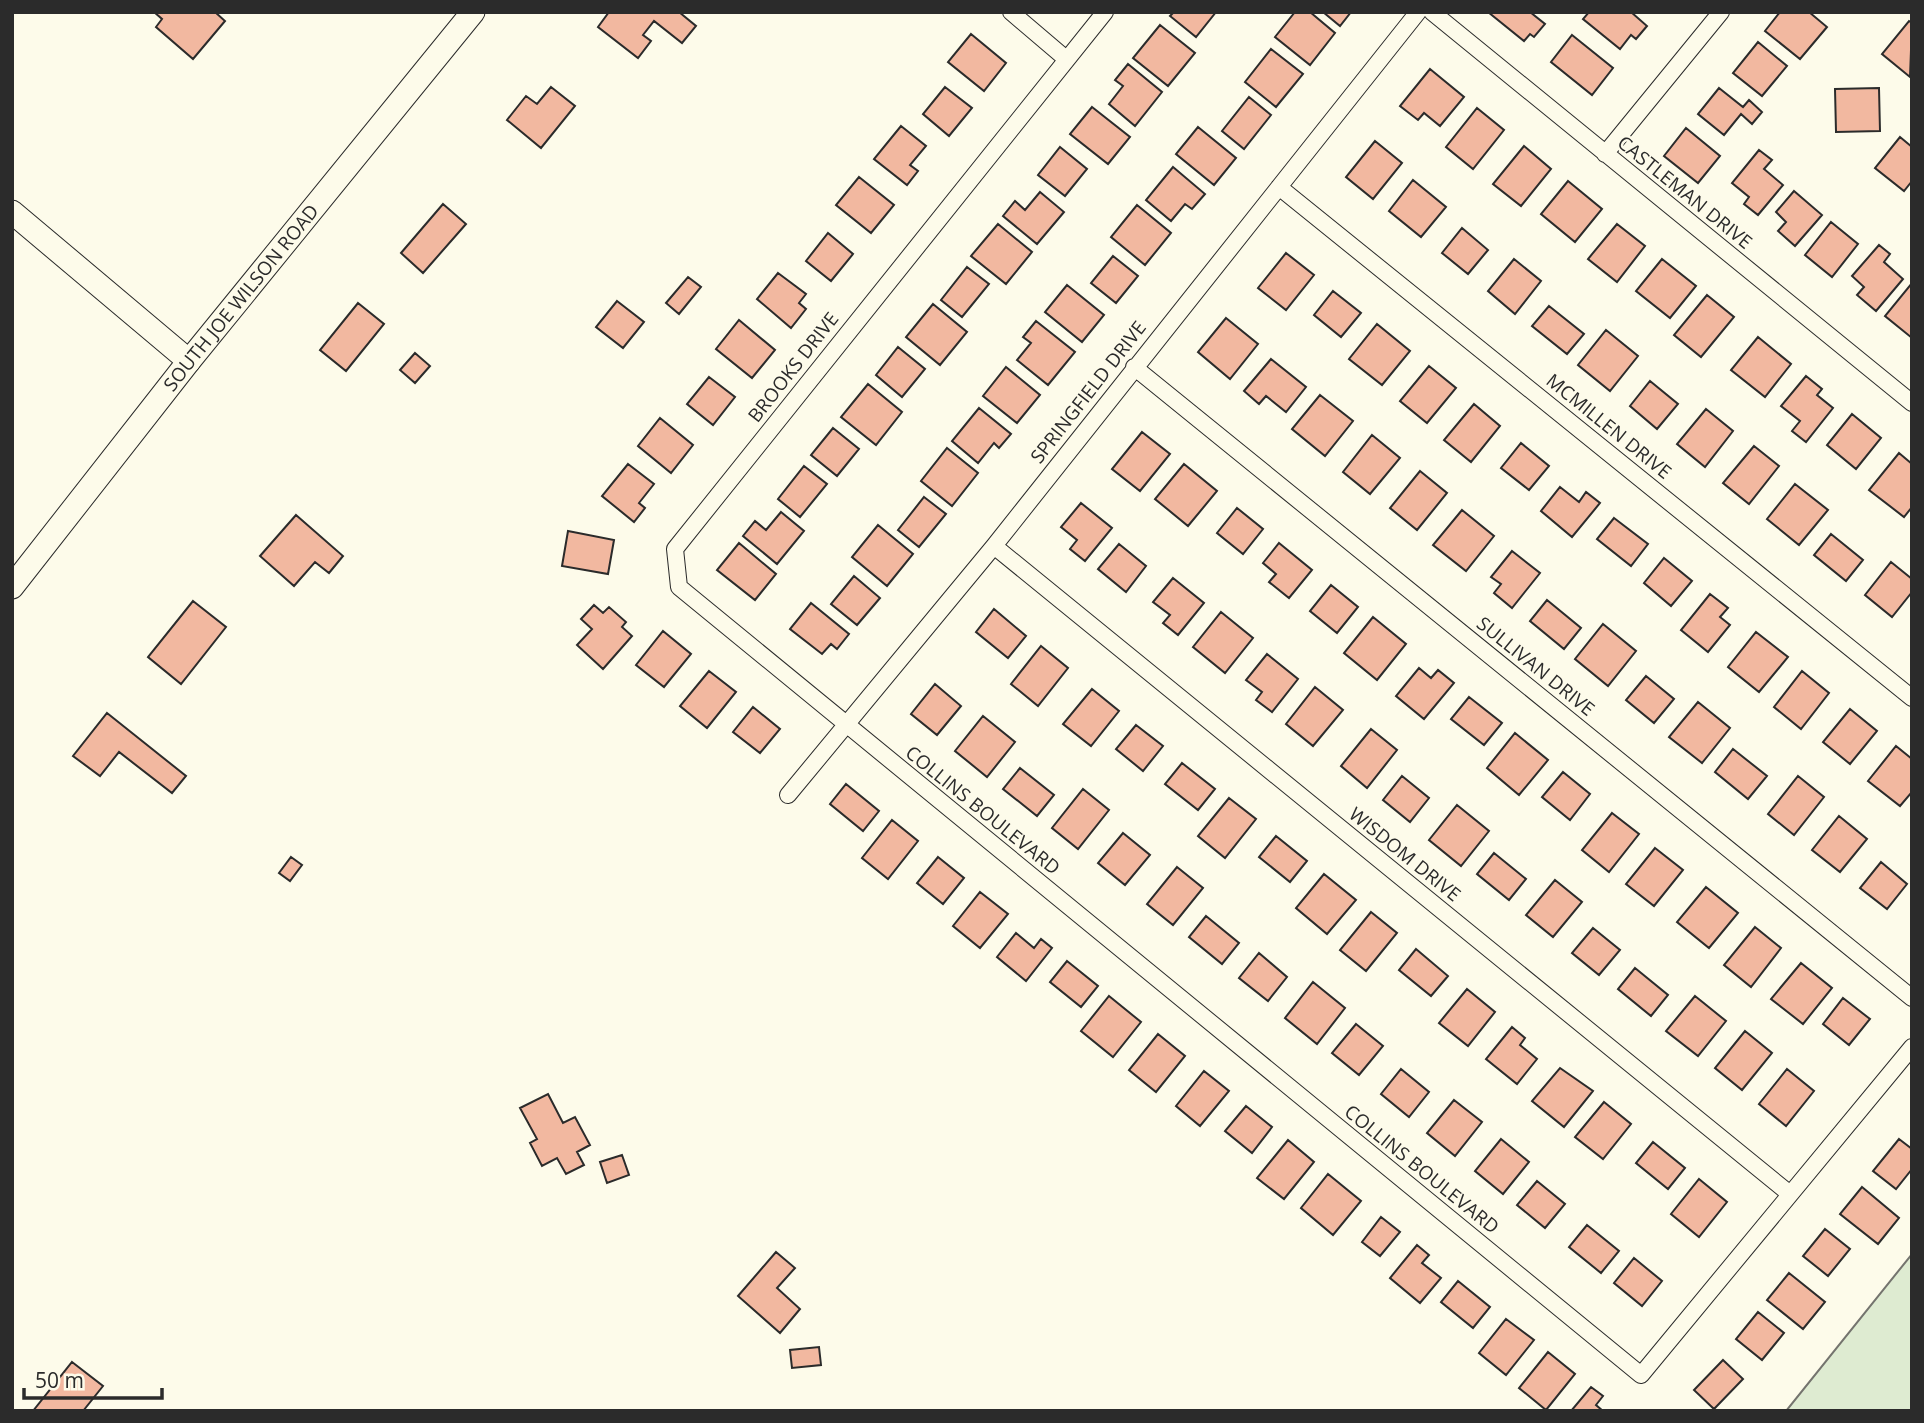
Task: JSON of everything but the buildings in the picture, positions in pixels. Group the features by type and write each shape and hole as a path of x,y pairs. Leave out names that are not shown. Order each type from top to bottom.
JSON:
{"street":[{"name":"SOUTH JOE WILSON ROAD","path":"12,587 189,361 473,12"},
{"path":"1011,12 1065,58"},
{"name":"BROOKS DRIVE","path":"846,725 678,587 675,549 1065,58 1105,12"},
{"name":"SPRINGFIELD DRIVE","path":"788,795 994,546 1418,12"},
{"name":"CASTLEMAN DRIVE","path":"1432,12 1912,403"},
{"path":"1605,155 1721,12"},
{"name":"MCMILLEN DRIVE","path":"1279,187 1912,698"},
{"path":"12,212 189,361"},
{"name":"SULLIVAN DRIVE","path":"1134,367 1912,998"},
{"name":"WISDOM DRIVE","path":"994,546 1790,1194"},
{"name":"COLLINS BOULEVARD","path":"846,725 1641,1376 1912,1046"}],"green space":[{"path":"1912,1254 1912,1411 1786,1411"}]}
